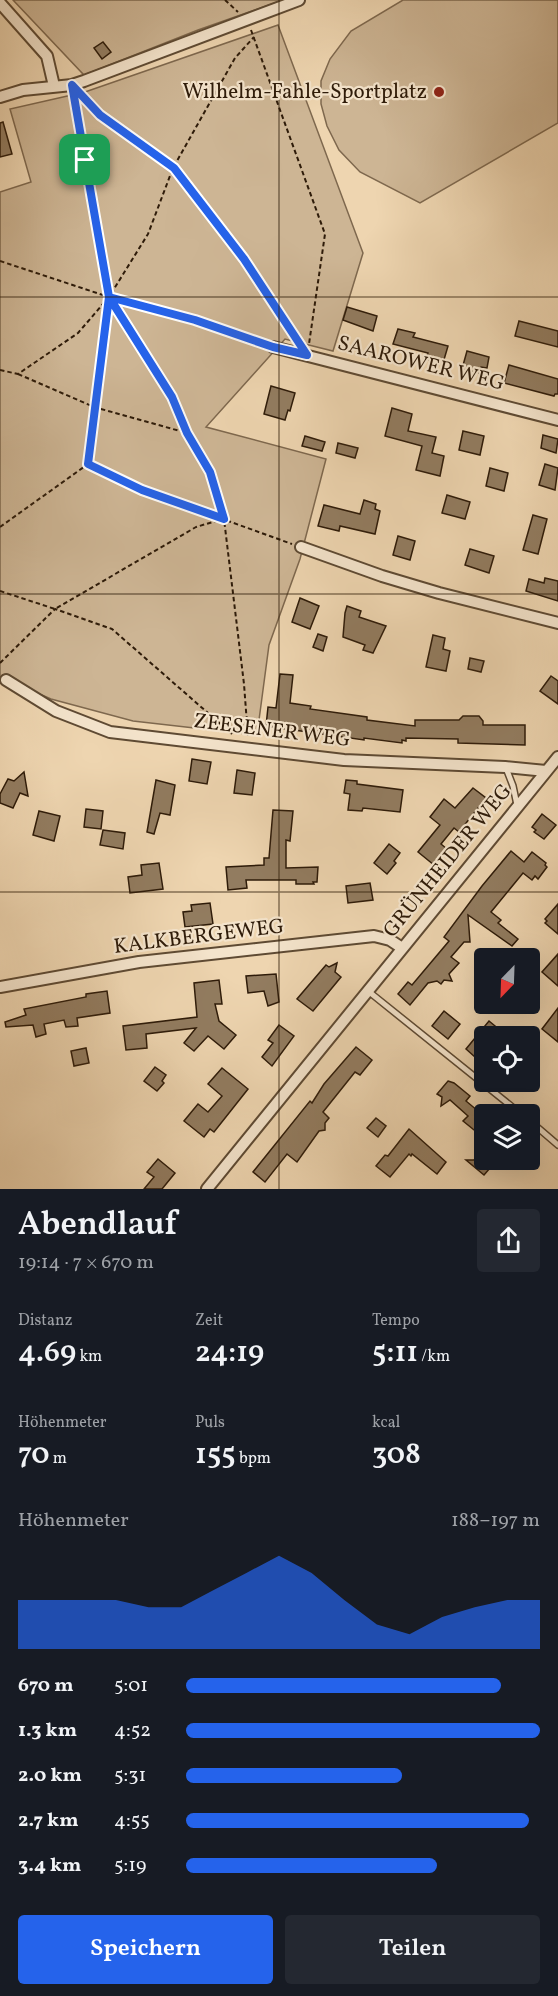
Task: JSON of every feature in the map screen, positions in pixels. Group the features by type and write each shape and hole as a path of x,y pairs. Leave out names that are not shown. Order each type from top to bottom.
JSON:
{"street":[{"path":"0,97 23,90 72,85 299,0"},
{"path":"0,3 47,56 54,86"},
{"name":"SAAROWER WEG","path":"273,347 558,420"},
{"path":"302,547 382,576 439,593 558,623"},
{"name":"ZEESENER WEG","path":"6,680 56,711 110,732 344,760 546,771"},
{"name":"GRÜNHEIDER WEG","path":"207,1189 558,757"},
{"name":"KALKBERGEWEG","path":"0,987 139,962 374,936 390,940 402,948"}],"lane":[{"path":"505,767 513,786 517,807"},
{"path":"368,991 509,1104"},
{"path":"540,1130 558,1145"}],"path":[{"path":"247,20 325,234 307,355"},
{"path":"18,374 78,333 109,297 148,234 174,168 235,58 254,37"},
{"path":"72,85 100,115 174,168 244,259 307,355"},
{"path":"0,527 88,464 109,297 72,85"},
{"path":"0,261 109,297 195,320 273,347"},
{"path":"109,297 172,397 187,433 210,472 224,519 244,684 249,749"},
{"path":"0,370 18,374 94,407 187,433"},
{"path":"88,464 142,490 302,547"},
{"path":"0,663 55,609 196,527 224,519"},
{"path":"0,591 112,630 231,734"}],"shaded area":[{"path":"13,0 283,0 198,30 84,75"},
{"name":"Wilhelm-Fahle-Sportplatz","path":"403,0 558,0 558,123 420,203 360,172 339,150 327,126 321,104 321,81 330,59 351,31"},
{"path":"278,25 363,253 333,351 285,339 206,427 326,459 300,559 269,645 257,735 133,721 51,699 0,677 0,192 31,182 10,109 85,92"}],"building":[{"path":"103,42 111,52 102,59 94,48"},
{"path":"3,122 12,154 0,157 0,123"},
{"path":"347,307 377,316 373,331 343,320"},
{"path":"519,321 558,331 558,347 515,336"},
{"path":"398,329 415,333 413,337 448,346 443,363 426,359 428,353 393,344"},
{"path":"467,351 489,357 487,368 481,367 479,373 462,369"},
{"path":"509,365 558,379 558,394 554,396 504,383"},
{"path":"271,386 295,393 285,420 264,414"},
{"path":"392,408 412,414 408,431 436,437 432,453 444,456 440,476 416,470 422,446 385,436"},
{"path":"463,431 484,436 480,455 459,450"},
{"path":"543,435 558,439 556,453 541,448"},
{"path":"305,436 325,442 322,451 302,446"},
{"path":"338,443 358,448 355,458 336,453"},
{"path":"545,464 558,468 555,490 539,485"},
{"path":"490,468 508,473 504,491 486,486"},
{"path":"447,495 470,502 465,519 442,513"},
{"path":"364,500 376,504 375,509 380,511 375,534 340,526 339,531 318,526 324,505 360,514"},
{"path":"533,515 547,519 538,554 523,550"},
{"path":"398,536 415,541 410,560 393,555"},
{"path":"470,549 494,556 489,573 465,565"},
{"path":"545,578 558,581 558,601 526,591 529,579 544,583"},
{"path":"300,598 319,606 310,629 292,622"},
{"path":"347,606 361,611 359,617 386,626 373,653 363,650 365,645 343,637"},
{"path":"318,634 327,637 323,651 313,647"},
{"path":"433,635 445,638 443,649 450,651 446,671 426,667"},
{"path":"470,658 484,661 481,672 468,669"},
{"path":"280,674 293,675 290,703 311,706 310,709 415,726 415,720 459,720 463,716 479,716 483,725 525,725 525,745 458,743 458,739 406,738 406,741 402,740 402,743 266,726 268,707 276,708"},
{"path":"551,676 558,681 558,704 540,691"},
{"path":"192,759 211,762 207,784 189,781"},
{"path":"237,770 255,773 252,795 234,793"},
{"path":"24,772 28,796 20,793 13,808 0,803 0,794 8,779 14,781"},
{"path":"156,780 175,785 170,815 160,813 154,834 147,832"},
{"path":"346,780 357,781 357,784 403,790 400,812 363,808 362,811 348,810 350,794 344,793"},
{"path":"473,788 486,798 459,832 454,828 441,844 447,849 434,865 418,852 440,825 430,817 444,799 455,808"},
{"path":"86,809 103,811 101,829 84,827"},
{"path":"273,810 293,811 290,841 286,840 286,868 318,867 317,882 296,884 296,880 246,880 247,888 228,890 226,867 264,865 264,858 269,858"},
{"path":"39,811 60,816 54,841 33,835"},
{"path":"542,814 556,825 544,839 534,832 536,830 532,827"},
{"path":"103,830 125,833 123,849 100,845"},
{"path":"389,844 400,853 394,861 396,863 387,874 374,863"},
{"path":"511,851 524,862 532,852 546,863 547,867 538,879 535,876 532,880 523,873 491,912 501,920 498,923 518,939 512,946 468,915 470,942 464,942 451,957 459,963 449,974 452,981 444,980 441,984 437,981 428,983 410,1005 398,994 408,982 412,985 449,941 444,937"},
{"path":"159,863 163,889 130,893 128,877 142,875 141,865"},
{"path":"370,883 373,900 348,903 346,886"},
{"path":"210,903 213,924 185,927 183,912 192,911 191,905"},
{"path":"558,904 558,934 545,923 547,921 545,919"},
{"path":"558,954 558,986 542,972"},
{"path":"337,963 335,972 341,977 313,1011 297,999 326,965 329,967"},
{"path":"276,974 279,1002 268,1006 264,991 248,993 246,976"},
{"path":"219,980 222,1004 215,1004 219,1021 236,1035 224,1049 208,1036 194,1051 184,1043 196,1028 146,1034 147,1048 126,1050 123,1026 197,1017 194,983"},
{"path":"107,991 110,1013 77,1018 78,1026 66,1027 64,1020 44,1024 46,1034 36,1037 33,1025 6,1027 5,1022 26,1015 24,1009"},
{"path":"558,1008 558,1042 542,1029"},
{"path":"444,1011 460,1024 448,1039 432,1026"},
{"path":"489,1021 495,1026 485,1026"},
{"path":"279,1025 294,1036 272,1066 262,1057 273,1043 268,1040"},
{"path":"474,1039 474,1056 466,1049"},
{"path":"356,1047 372,1060 360,1075 355,1072 323,1112 329,1118 325,1123 325,1130 319,1131 297,1162 287,1154 265,1182 253,1172"},
{"path":"86,1048 89,1063 74,1066 71,1051"},
{"path":"155,1067 166,1075 162,1081 164,1083 157,1091 144,1081"},
{"path":"222,1068 248,1089 214,1132 210,1129 204,1137 184,1121 198,1104 208,1112 222,1096 208,1084"},
{"path":"448,1081 470,1096 466,1101 474,1108 474,1130 463,1121 468,1116 450,1100 441,1106 442,1097 437,1094"},
{"path":"376,1118 386,1126 378,1137 367,1128"},
{"path":"409,1129 446,1162 437,1174 412,1154 411,1156 409,1154 390,1177 376,1166 385,1155 388,1156"},
{"path":"158,1159 175,1173 162,1189 144,1189 154,1177 147,1172"},
{"path":"466,1160 474,1160 474,1167"},
{"path":"478,1170 488,1170 484,1175"}],"place":[{"name":"Wilhelm-Fahle-Sportplatz","path":"439,92"}],"route":[{"path":"85,160 72,85 100,115 127,137 174,168 244,259 307,355 273,347 195,320 109,297 88,464 142,490 224,519 210,472 187,433 172,397 109,297 85,160"}]}
